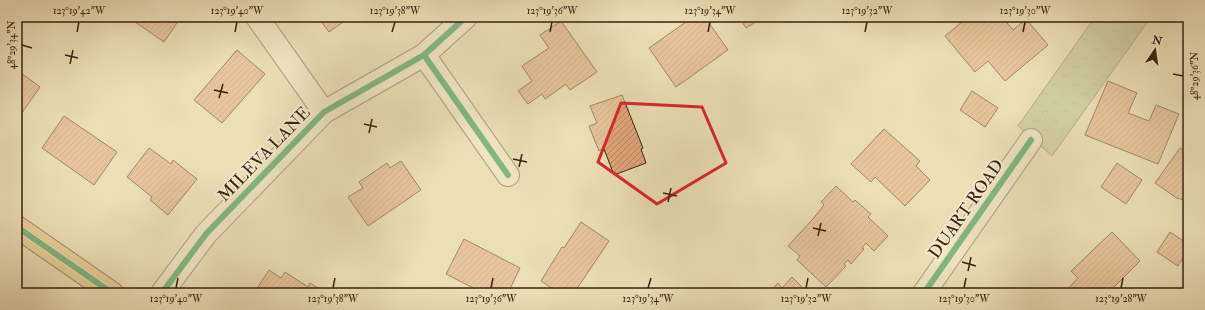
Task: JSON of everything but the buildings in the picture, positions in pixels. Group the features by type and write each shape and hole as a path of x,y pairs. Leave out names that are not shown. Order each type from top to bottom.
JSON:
{"main road":[{"path":"17,227 112,293"}],"street":[{"path":"257,17 324,112"},
{"name":"MILEVA LANE","path":"162,293 206,234 324,112 424,55 466,17"},
{"path":"424,55 508,175"},
{"name":"DUART ROAD","path":"924,293 1031,140"}],"highlighted area":[{"path":"621,103 702,107 726,163 657,204 598,162"}],"green space":[{"path":"1095,17 1151,17 1052,156 1018,126"}],"cycle path":[{"path":"162,293 206,234 324,112 424,55 466,17"},
{"path":"424,55 508,175"},
{"path":"924,293 1031,140"},
{"path":"17,227 112,293"}]}
